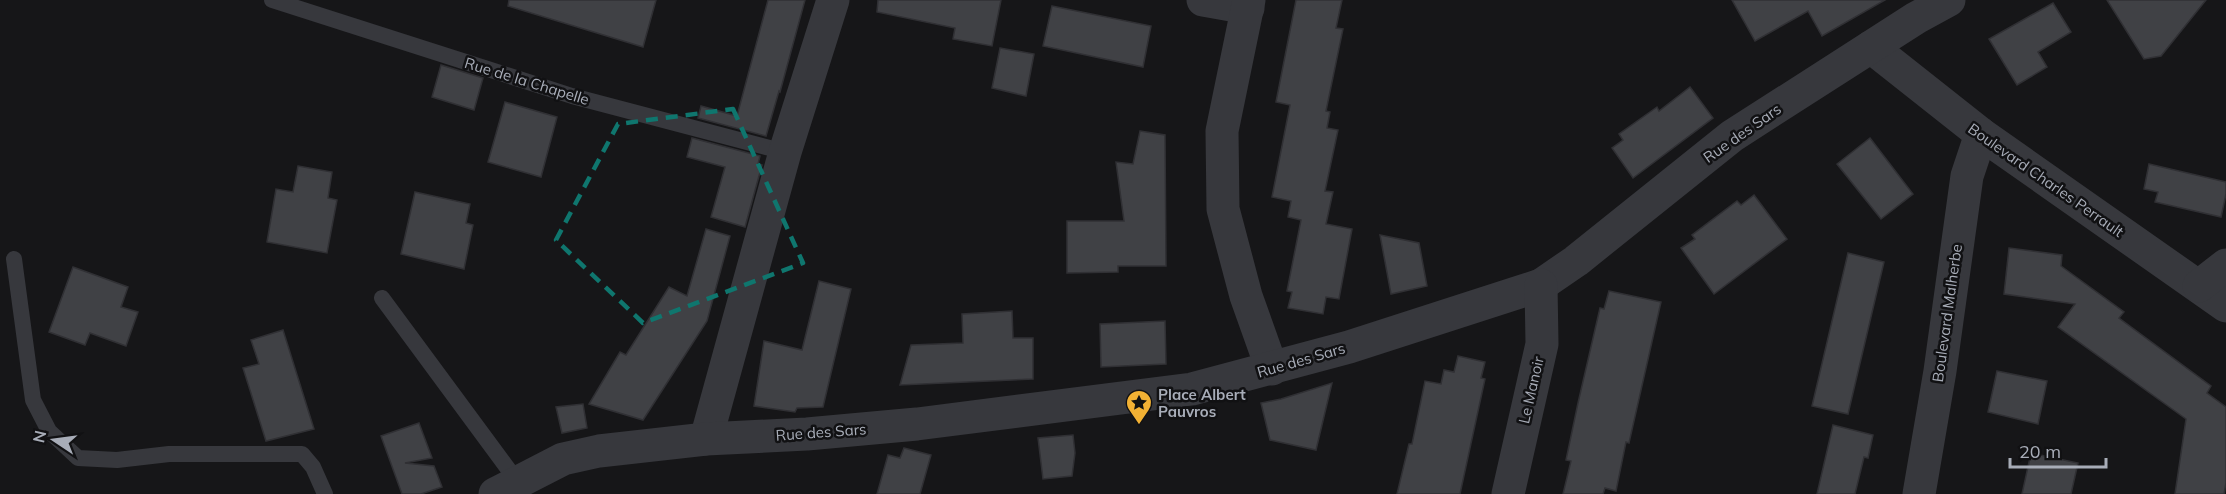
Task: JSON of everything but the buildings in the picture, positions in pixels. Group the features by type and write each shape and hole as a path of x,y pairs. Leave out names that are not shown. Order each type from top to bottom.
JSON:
{"street":[{"path":"706,439 785,152 833,0"},
{"path":"1203,0 1249,4 1222,130 1223,209 1246,296 1272,369"},
{"name":"Rue des Sars","path":"506,488 563,459 599,451 706,439 807,434 906,425 1192,389 1349,347 1541,285 1576,261 1732,136 1871,47 1914,9 1949,0"},
{"name":"Boulevard Charles Perrault","path":"1871,47 1981,134 2226,306"},
{"name":"Boulevard Malherbe","path":"1919,494 1940,371 1966,176 1981,134"},
{"path":"2199,286 2226,265"},
{"name":"Le Manoir","path":"1508,494 1542,345 1541,285"}],"lane":[{"name":"Rue de la Chapelle","path":"272,0 572,96 785,152"},
{"path":"14,259 33,400 49,430 78,458 117,460 169,454 302,454 313,466 325,494"},
{"path":"382,298 506,488"}],"highlighted area":[{"path":"733,109 803,263 643,323 556,240 618,124"}],"place":[{"name":"Place Albert Pauvros","path":"1139,426"}]}
